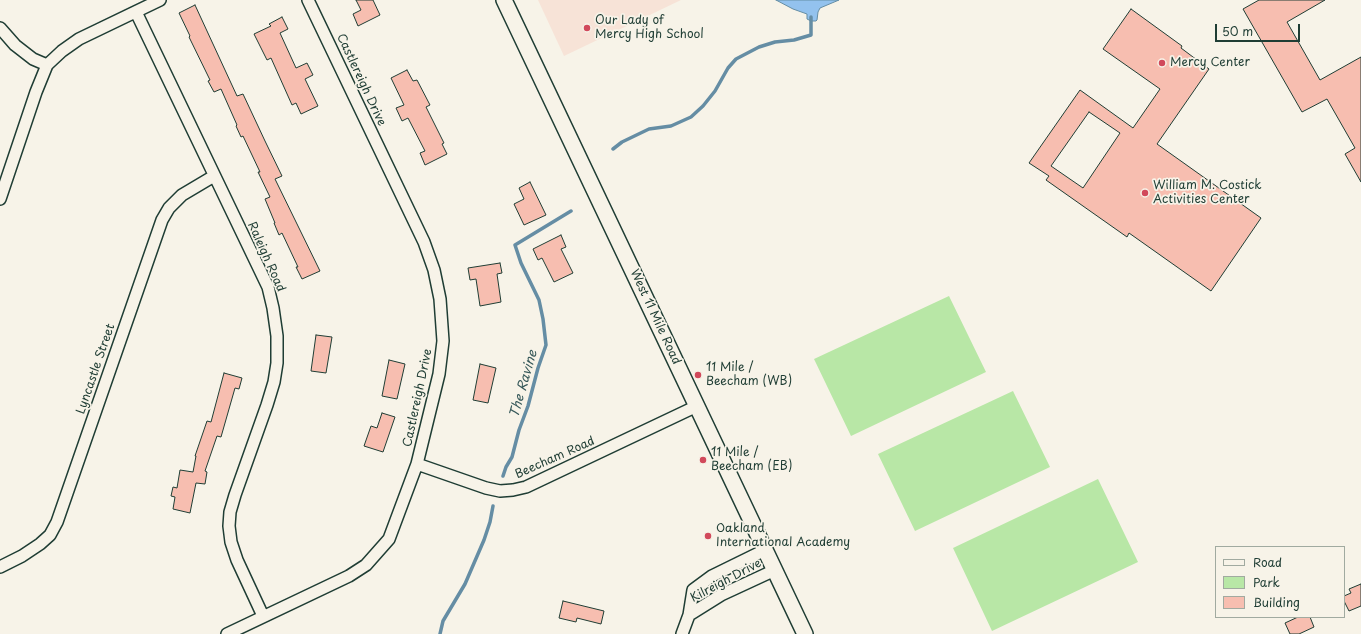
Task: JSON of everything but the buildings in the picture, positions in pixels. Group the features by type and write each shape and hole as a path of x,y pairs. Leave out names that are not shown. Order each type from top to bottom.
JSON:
{"street":[{"path":"0,199 36,92 48,65 62,51 79,39 160,0"},
{"name":"Castlereigh Drive","path":"227,634 349,576 366,565 388,539 417,464 439,374 444,341 440,299 434,270 424,242 308,0"},
{"name":"West 11 Mile Road","path":"504,0 805,634"},
{"name":"Raleigh Road","path":"136,12 268,287 273,308 277,336 277,363 274,382 235,495 230,512 229,526 231,542 237,560 263,616"},
{"path":"0,28 15,45 33,59 48,65"},
{"name":"Lyncastle Street","path":"0,567 22,556 50,535 57,522 162,220 169,208 182,195 214,176"},
{"name":"Beecham Road","path":"417,464 486,488 500,491 514,490 526,487 697,406"},
{"name":"Kilreigh Drive","path":"682,634 689,615 693,590 712,576 765,550"},
{"name":"Kilreigh Drive","path":"689,615 721,595 775,570"}],"shaded area":[{"name":"Our Lady of Mercy High School","path":"538,0 681,0 564,56"}],"green space":[{"path":"949,296 986,372 851,436 814,359"},
{"path":"1013,391 1050,467 915,531 878,454"},
{"path":"1098,479 1138,562 992,631 953,548"}],"water":[{"path":"776,0 839,0 820,8 817,20 811,21 807,19 807,14 793,9"}],"waterway":[{"name":"The Ravine","path":"613,149 622,142 649,129 671,126 691,117 703,106 715,91 728,68 736,59 759,47 775,42 794,40 811,35 811,17"},
{"name":"The Ravine","path":"503,476 512,457 546,345 539,300 521,263 515,245 571,211"},
{"name":"The Ravine","path":"440,634 443,621 465,584 484,540 493,506"}],"place":[{"name":"Our Lady of Mercy High School","path":"587,28"},
{"name":"Mercy Center","path":"1162,63"},
{"name":"William M. Costick Activities Center","path":"1145,193"},
{"name":"11 Mile / Beecham (WB)","path":"698,375"},
{"name":"11 Mile / Beecham (EB)","path":"703,460"},
{"name":"Oakland International Academy","path":"708,536"}]}
